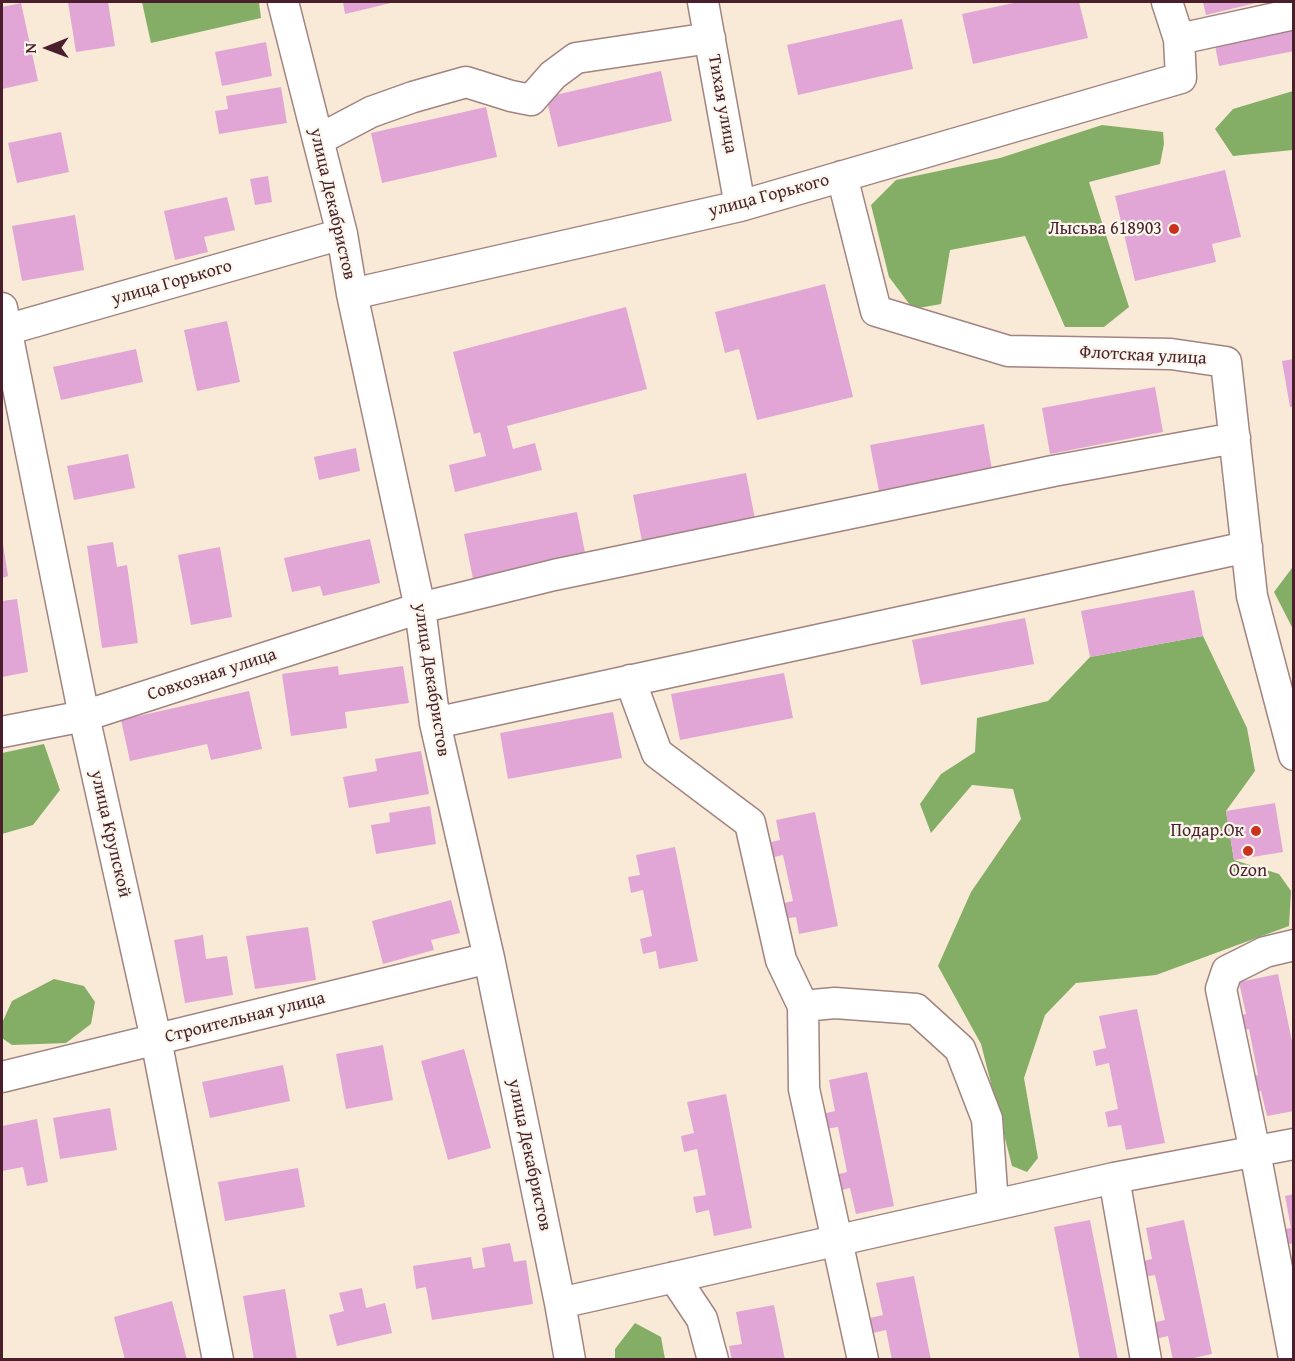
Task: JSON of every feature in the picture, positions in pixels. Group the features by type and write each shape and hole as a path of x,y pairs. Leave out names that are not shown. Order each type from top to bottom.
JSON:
{"street":[{"name":"улица Декабристов","path":"283,2 342,234 352,294 420,608 435,723 489,958 570,1359"},
{"name":"Тихая улица","path":"703,2 740,206"},
{"path":"1167,2 1179,39 1293,14"},
{"path":"318,140 371,112 466,82 531,100 553,75 576,58 710,38"},
{"name":"улица Горького","path":"352,294 740,206 1181,78 1179,39"},
{"name":"Флотская улица","path":"842,176 876,311 1008,351 1171,354 1226,362 1252,596 1293,755"},
{"name":"улица Горького","path":"3,323 342,234"},
{"name":"улица Крупской","path":"3,323 84,716 156,1039 218,1359"},
{"name":"Совхозная улица","path":"2,732 84,716 420,608 554,575 1053,471 1235,438"},
{"path":"435,723 1247,547"},
{"path":"630,680 657,753 750,823 781,960 803,1006 804,1089 863,1359"},
{"path":"1293,945 1265,952 1227,971 1221,989 1255,1152 1293,1358"},
{"name":"Строительная улица","path":"2,1077 489,958"},
{"path":"803,1006 835,1002 916,1009 960,1049 987,1119 993,1205"},
{"path":"560,1303 1114,1178 1293,1144"},
{"path":"1114,1178 1146,1359"},
{"path":"674,1277 702,1319 713,1359"}],"green space":[{"path":"142,2 259,2 261,18 151,43"},
{"path":"1293,91 1293,150 1233,156 1215,129 1233,109"},
{"path":"1102,125 1163,132 1164,144 1160,164 1089,182 1129,307 1104,327 1065,327 1025,236 950,250 941,304 913,309 889,277 871,205 896,180 1000,158"},
{"path":"1293,568 1293,629 1274,592"},
{"path":"1203,636 1247,728 1255,771 1226,811 1234,860 1279,874 1291,891 1289,926 1156,975 1076,983 1045,1015 1024,1078 1038,1158 1027,1172 1012,1166 981,1044 938,966 971,892 1021,819 1013,789 972,785 931,833 920,804 941,774 975,752 977,718 1048,701 1090,657"},
{"path":"44,744 60,790 33,825 2,834 2,753"},
{"path":"54,979 84,986 95,1002 91,1024 66,1043 12,1045 2,1038 2,1023 12,1001"},
{"path":"635,1323 661,1337 665,1359 615,1359 615,1349"}],"building":[{"path":"68,2 108,2 115,46 76,52"},
{"path":"343,2 395,2 345,14"},
{"path":"1018,2 1079,2 1088,38 973,64 962,14"},
{"path":"1203,2 1260,2 1206,15"},
{"path":"21,3 38,81 2,89 2,7"},
{"path":"902,19 913,69 798,95 787,45"},
{"path":"1294,29 1294,51 1219,66 1215,45"},
{"path":"266,42 272,76 222,86 215,52"},
{"path":"661,71 672,121 558,147 546,97"},
{"path":"281,87 287,123 219,134 215,111 228,109 226,96"},
{"path":"486,107 497,157 382,183 371,133"},
{"path":"61,132 69,172 17,183 8,143"},
{"path":"1225,170 1241,237 1212,244 1216,262 1135,281 1115,196"},
{"path":"268,176 272,202 255,205 250,179"},
{"path":"227,197 235,230 204,237 208,252 175,260 164,211"},
{"path":"75,215 84,270 22,281 12,226"},
{"path":"825,284 853,397 757,420 739,349 725,353 715,312"},
{"path":"626,307 647,389 507,426 513,449 535,443 542,470 455,492 449,465 486,456 480,432 474,434 453,352"},
{"path":"227,321 240,382 197,391 184,330"},
{"path":"136,349 143,382 61,400 53,367"},
{"path":"1294,359 1294,407 1290,407 1282,361"},
{"path":"1155,387 1163,432 1050,454 1042,408"},
{"path":"984,424 992,470 879,491 870,445"},
{"path":"356,448 360,471 319,480 314,457"},
{"path":"128,454 135,488 74,500 67,466"},
{"path":"746,473 755,519 642,541 633,495"},
{"path":"577,512 586,558 473,579 464,534"},
{"path":"370,539 380,583 323,596 320,586 292,592 284,558"},
{"path":"113,542 117,567 127,565 138,643 102,648 87,546"},
{"path":"2,544 8,576 2,578"},
{"path":"220,547 232,617 191,625 178,555"},
{"path":"1194,590 1203,636 1090,657 1081,611"},
{"path":"17,599 28,672 2,677 2,601"},
{"path":"1025,618 1034,664 921,685 912,640"},
{"path":"338,666 339,675 403,666 409,703 345,712 347,728 291,736 282,674"},
{"path":"784,673 793,718 680,740 671,694"},
{"path":"249,691 262,749 211,760 207,744 130,761 121,720"},
{"path":"613,712 622,758 508,779 500,733"},
{"path":"421,751 429,794 349,808 343,777 377,771 375,759"},
{"path":"1275,803 1283,852 1234,860 1226,811"},
{"path":"430,806 436,844 376,854 371,825 390,822 389,813"},
{"path":"815,812 838,926 799,934 796,917 783,919 780,904 793,901 783,855 770,858 767,843 780,840 776,820"},
{"path":"675,847 698,961 659,969 656,951 643,954 640,939 652,936 643,890 631,893 628,877 640,875 636,855"},
{"path":"451,900 460,933 431,940 434,950 383,964 372,921"},
{"path":"308,927 316,980 255,989 246,936"},
{"path":"203,935 206,959 227,956 233,995 185,1003 174,940"},
{"path":"1278,974 1294,1051 1294,1111 1267,1116 1261,1091 1249,1093 1245,1078 1258,1075 1249,1029 1236,1032 1233,1016 1246,1014 1239,982"},
{"path":"1137,1009 1165,1143 1126,1150 1121,1125 1108,1127 1105,1112 1118,1109 1109,1063 1096,1066 1093,1051 1106,1048 1099,1016"},
{"path":"383,1045 393,1100 346,1109 336,1054"},
{"path":"464,1049 491,1148 448,1160 421,1061"},
{"path":"283,1065 290,1101 210,1118 202,1082"},
{"path":"867,1072 894,1206 856,1214 850,1188 838,1191 835,1175 847,1172 838,1127 825,1129 822,1114 835,1111 829,1080"},
{"path":"726,1094 752,1228 714,1236 709,1210 696,1213 693,1197 706,1195 697,1149 684,1152 681,1136 694,1133 687,1102"},
{"path":"110,1108 117,1150 60,1159 53,1118"},
{"path":"37,1119 48,1182 27,1186 23,1167 2,1171 2,1126"},
{"path":"298,1168 305,1207 225,1221 218,1182"},
{"path":"1294,1194 1294,1243 1281,1246 1278,1230 1291,1228 1285,1196"},
{"path":"1090,1220 1118,1360 1080,1360 1054,1227"},
{"path":"1184,1220 1212,1354 1173,1360 1168,1336 1155,1339 1152,1323 1165,1320 1155,1275 1143,1277 1139,1262 1152,1259 1146,1228"},
{"path":"510,1243 514,1262 526,1260 533,1304 432,1320 426,1287 416,1289 413,1266 471,1257 473,1269 485,1267 482,1248"},
{"path":"914,1276 931,1360 892,1360 886,1330 873,1333 870,1318 883,1315 876,1283"},
{"path":"362,1288 366,1308 385,1303 392,1333 337,1346 329,1315 344,1311 339,1293"},
{"path":"285,1289 297,1360 254,1360 243,1296"},
{"path":"172,1301 187,1360 125,1360 114,1317"},
{"path":"774,1305 785,1360 732,1360 729,1346 742,1344 736,1312"}],"place":[{"name":"Лысьва 618903","path":"1174,229"},
{"name":"Подар.Ок","path":"1256,831"},
{"name":"Ozon","path":"1248,851"}]}
